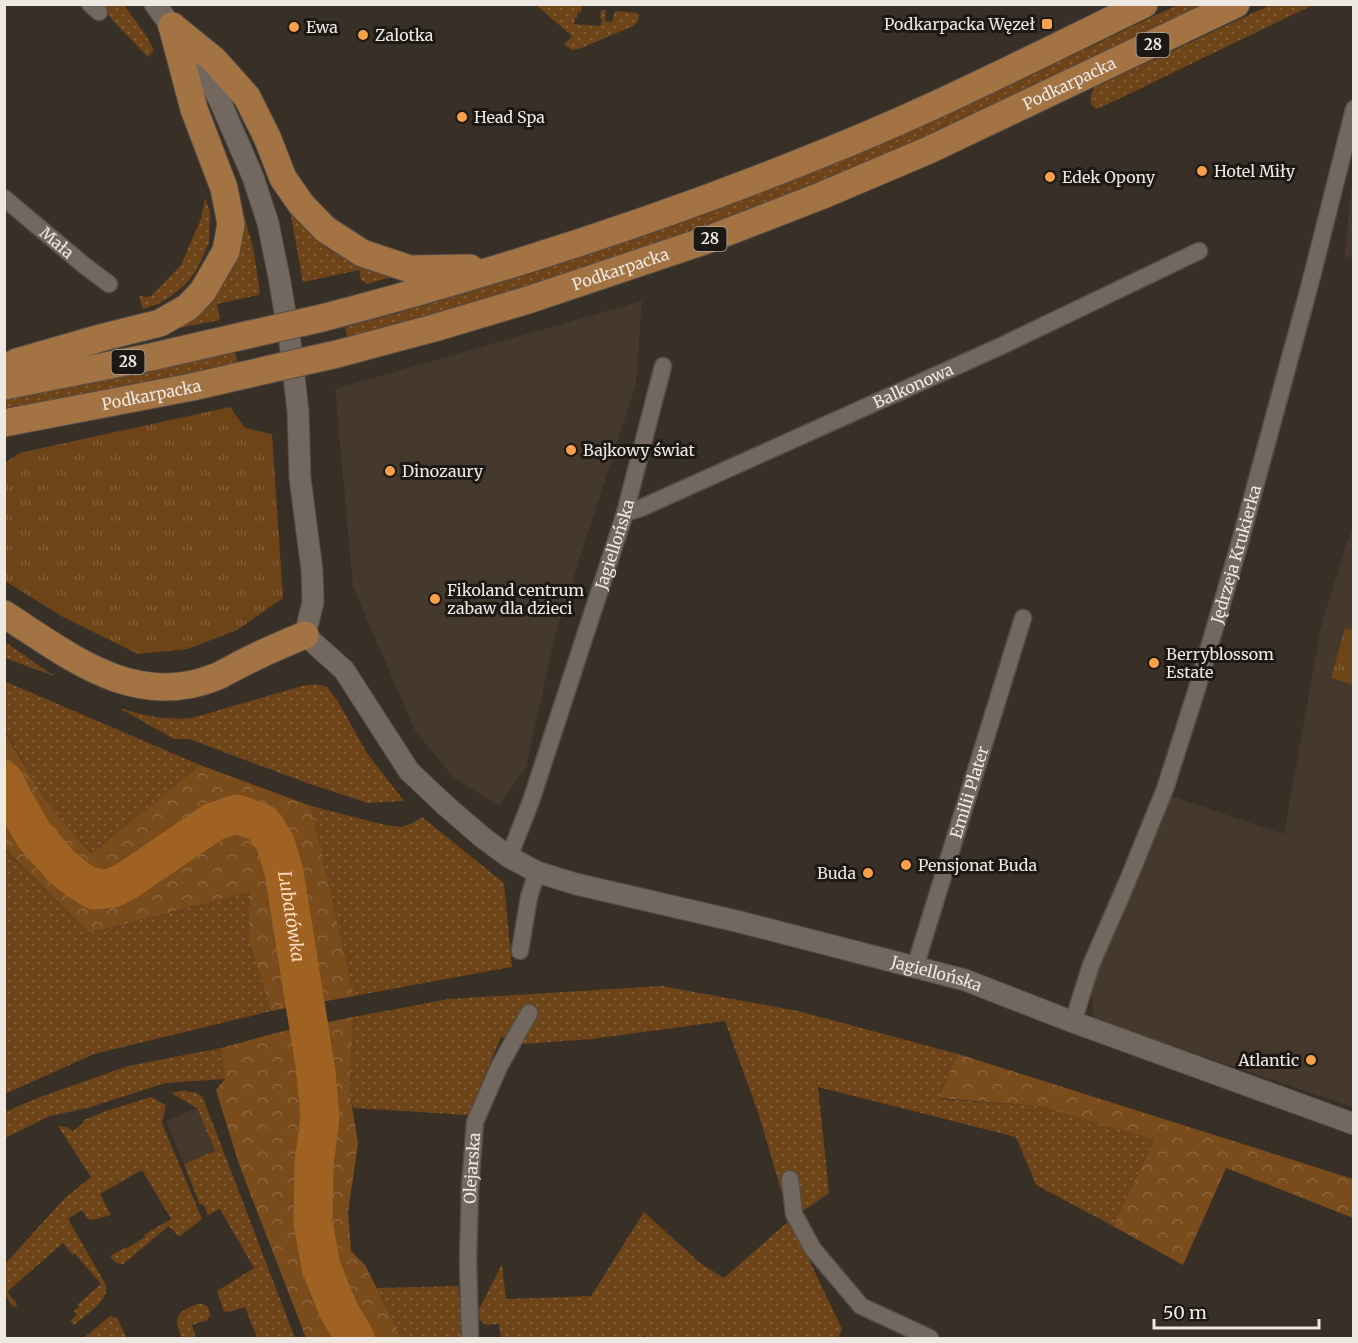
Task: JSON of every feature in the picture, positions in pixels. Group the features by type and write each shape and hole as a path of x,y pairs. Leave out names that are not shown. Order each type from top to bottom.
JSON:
{"main road":[{"name":"28","path":"4,386 151,357 322,318 396,299 613,232 718,195 832,150 960,94 1144,4"},
{"name":"Podkarpacka","path":"4,423 192,387 337,354 528,300 707,240 813,200 929,150 1236,4"},
{"path":"172,26 214,60 247,97 267,137 283,178 301,204 325,230 362,253 410,268 501,267"},
{"path":"4,369 17,362 160,323 188,307 203,291 226,251 231,224 224,188 194,109 172,26"},
{"path":"4,440 53,414"},
{"path":"4,614 86,666 138,685 163,687 189,684 217,676 305,635"}],"street":[{"path":"155,4 199,65 219,99 253,177 268,224 290,342 298,411 300,478 312,570 313,602 305,635"},
{"name":"Jędrzeja Krukierka","path":"1073,1022 1091,965 1165,789 1195,695 1240,542 1310,284 1353,109"},
{"name":"Mała","path":"4,198 109,284"},
{"name":"Balkonowa","path":"625,513 641,508 988,352 1199,251"},
{"name":"Jagiellońska","path":"509,857 535,790 625,513 663,366"},
{"name":"Emilii Plater","path":"915,967 1023,618"},
{"name":"Jagiellońska","path":"305,635 344,670 409,771 460,818 509,857 537,872 576,884 736,921 964,980 1353,1124"},
{"path":"520,951 537,872"},
{"name":"Olejarska","path":"470,1338 468,1260 475,1122 499,1067 529,1013"},
{"path":"790,1179 794,1214 813,1249 861,1306 930,1338"}],"shaded area":[{"path":"1353,166 1353,258 1345,256"},
{"path":"642,301 636,384 556,632 526,767 499,806 454,778 415,731 353,587 335,389"},
{"path":"1353,524 1353,1107 1094,1020 1090,988 1171,796 1284,834 1320,632"},
{"path":"197,1108 215,1152 184,1164 166,1121"}],"green space":[{"path":"100,5 124,5 154,50 148,57 113,21"},
{"path":"536,5 582,5 581,13 578,12 574,24 600,26 601,10 606,10 605,21 612,22 615,11 637,13 639,16 637,23 633,26 573,50 564,45 572,36"},
{"path":"1177,5 1202,5 974,115 860,165 738,214 579,270 472,304 347,338 345,327 581,257 672,226 808,174 975,101"},
{"path":"1270,5 1313,5 1102,107 1096,109 1092,104 1091,96 1095,87"},
{"path":"238,195 253,247 260,292 258,295 217,304 220,320 174,329 201,310 220,289 234,262"},
{"path":"205,198 210,212 209,243 196,271 186,284 171,296 143,309 139,296 151,296 181,265 201,219"},
{"path":"290,211 310,234 328,249 355,264 392,277 367,284 361,280 359,270 303,282"},
{"path":"235,352 238,364 5,409 5,398"},
{"path":"230,407 245,428 272,434 283,598 237,630 188,649 138,654 63,617 5,581 5,463 19,453"},
{"path":"1345,628 1353,630 1353,685 1331,678"},
{"path":"5,642 54,676 5,658"},
{"path":"4,681 200,765 91,854 46,801 5,731"},
{"path":"315,684 327,687 337,700 367,753 404,801 368,803 189,739 174,739 119,708 155,717 192,718"},
{"path":"4,731 46,801 91,854 200,765 311,806 354,996 271,1011 248,937 250,892 89,933 5,849"},
{"path":"311,806 401,827 422,817 504,883 512,967 354,996"},
{"path":"4,849 89,933 250,892 248,937 271,1011 94,1054 5,1094"},
{"path":"661,986 798,1011 958,1054 940,1099 1038,1106 1154,1140 1113,1226 1036,1185 1016,1137 818,1087 829,1193 790,1220 759,1115 725,1021 592,1039 523,1044 501,1037 468,1115 353,1108 350,1094 353,1017 449,999"},
{"path":"353,1017 350,1094 358,1143 348,1212 351,1251 365,1265 402,1338 306,1338 240,1167 216,1090 225,1079 221,1048 284,1031"},
{"path":"221,1048 225,1079 166,1083 87,1108 50,1116 5,1138 5,1112 40,1097 128,1066"},
{"path":"958,1054 1353,1179 1353,1218 1226,1168 1183,1265 1113,1226 1154,1140 1038,1106 939,1098"},
{"path":"186,1090 198,1093 203,1098 295,1338 257,1338 245,1307 224,1312 217,1291 254,1268 220,1209 208,1215 203,1204 200,1205 184,1164 215,1151 197,1108 171,1093"},
{"path":"151,1097 166,1105 162,1123 202,1219 179,1237 169,1226 123,1264 114,1261 110,1256 127,1248 171,1219 142,1170 100,1194 111,1215 93,1220 88,1219 82,1210 68,1219 106,1285 104,1297 95,1308 74,1325 70,1321 77,1315 74,1311 79,1307 77,1305 101,1284 63,1243 7,1292 18,1308 12,1306 5,1294 5,1264 64,1199 91,1177 58,1126 67,1127 73,1131 84,1120"},
{"path":"644,1212 700,1263 724,1278 790,1220 842,1329 838,1338 649,1338 644,1336 640,1338 501,1338 499,1324 485,1325 476,1315 502,1264 506,1299 591,1296"},
{"path":"458,1286 464,1338 402,1338 377,1288"},
{"path":"198,1304 207,1306 211,1316 208,1320 192,1325 196,1338 182,1338 178,1316"},
{"path":"110,1316 117,1318 127,1338 84,1338"}],"waterway":[{"name":"Lubatówka","path":"4,781 34,835 61,866 94,890 113,888 213,822 237,814 262,823 275,842 284,872 316,1072 320,1118 314,1164 313,1222 321,1267 339,1311 355,1338"}],"place":[{"name":"Podkarpacka Węzeł","path":"1047,24"},
{"name":"Ewa","path":"294,27"},
{"name":"Zalotka","path":"363,35"},
{"name":"Head Spa","path":"462,117"},
{"name":"Hotel Miły","path":"1202,171"},
{"name":"Edek Opony","path":"1050,177"},
{"name":"Bajkowy świat","path":"571,450"},
{"name":"Dinozaury","path":"390,471"},
{"name":"Fikoland centrum zabaw dla dzieci","path":"435,599"},
{"name":"Berryblossom Estate","path":"1154,663"},
{"name":"Pensjonat Buda","path":"906,865"},
{"name":"Buda","path":"868,873"},
{"name":"Atlantic","path":"1311,1060"}]}
